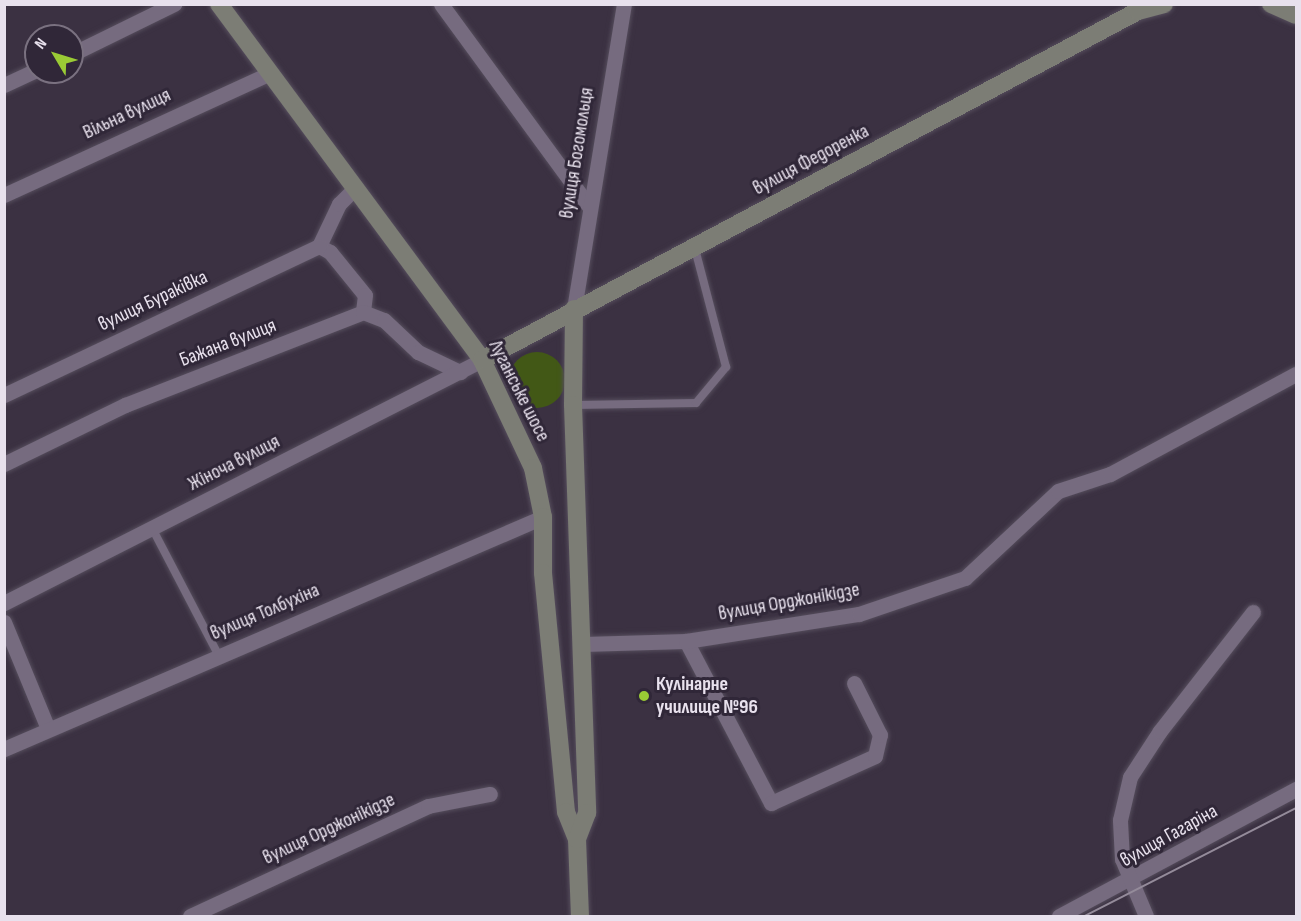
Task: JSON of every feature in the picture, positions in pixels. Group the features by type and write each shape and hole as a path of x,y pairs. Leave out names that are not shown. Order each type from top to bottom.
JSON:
{"main road":[{"name":"Луганське шосе","path":"219,4 482,360 533,468 543,517 543,573 566,812 577,839 580,916"},
{"name":"вулиця Федоренка","path":"482,360 574,309 1138,11 1164,4"},
{"path":"1271,4 1296,15"},
{"name":"Луганське шосе","path":"574,309 573,405 587,813 577,839"}],"street":[{"path":"84,48 174,4"},
{"path":"441,4 589,206"},
{"name":"вулиця Богомольця","path":"574,309 589,206 624,4"},
{"name":"Вільна вулиця","path":"4,195 270,73"},
{"path":"4,85 24,76"},
{"path":"355,188 339,204 319,246 330,252 365,295 363,312 384,320 418,352 460,372"},
{"name":"вулиця Бураківка","path":"4,395 319,246"},
{"name":"Бажана вулиця","path":"4,464 125,405 363,312"},
{"name":"Жіноча вулиця","path":"4,603 482,360"},
{"name":"вулиця Орджонікідзе","path":"583,644 686,641 859,614 965,578 1058,491 1110,474 1296,374"},
{"name":"вулиця Толбухіна","path":"4,749 218,654 543,517"},
{"path":"1146,916 1122,859 1120,820 1130,777 1160,731 1253,612"},
{"path":"4,622 48,729"},
{"path":"686,641 771,803 875,756 880,735 854,683"},
{"name":"вулиця Гагаріна","path":"1059,916 1130,882 1296,789"},
{"name":"вулиця Орджонікідзе","path":"190,916 428,806 490,794"}],"lane":[{"path":"573,405 696,403 726,366 695,247"},
{"path":"152,528 218,654"}],"green space":[{"path":"537,352 548,354 557,360 563,369 565,380 563,391 557,400 548,406 537,408 526,406 517,400 511,391 509,380 511,369 517,360 526,354"}],"tram line":[{"path":"1085,916 1296,808"}],"place":[{"name":"Кулінарне училище №96","path":"644,696"}]}
